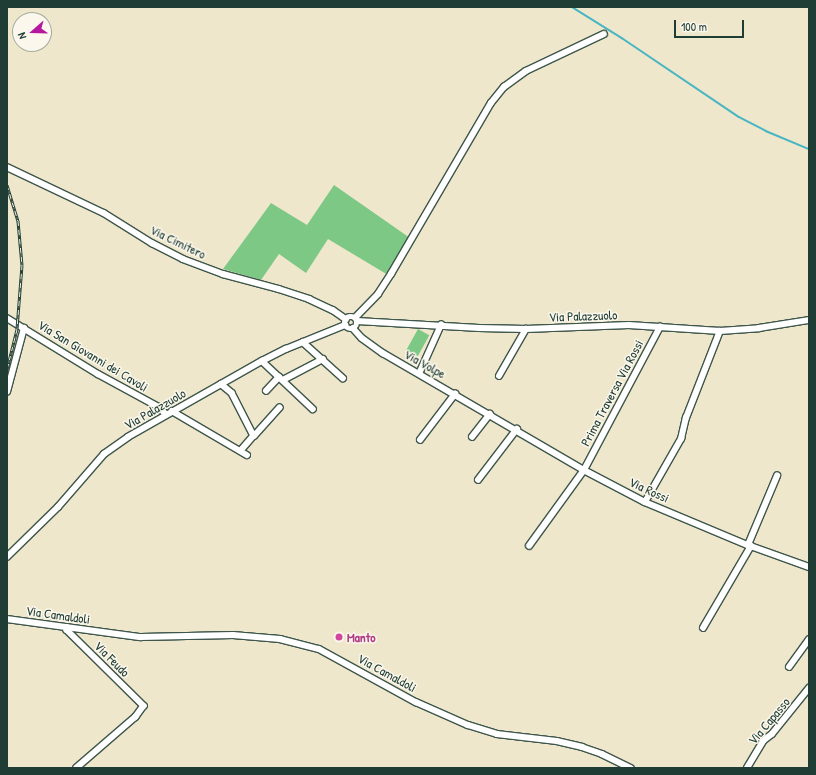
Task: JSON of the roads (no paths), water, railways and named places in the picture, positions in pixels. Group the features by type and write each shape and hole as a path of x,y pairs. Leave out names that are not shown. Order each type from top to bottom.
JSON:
{"street":[{"path":"356,320 351,317 346,322 350,328 356,326 356,320 378,294 492,103 504,87 526,71 604,34"},
{"name":"Via Cimitero","path":"7,167 104,212 152,244 183,259 217,272 309,299 333,310 346,322"},
{"name":"Via San Giovanni dei Cavoli","path":"7,318 98,374 159,407 166,414"},
{"name":"Via Palazzuolo","path":"356,320 478,328 526,329 629,325 720,331 759,328 809,320"},
{"name":"Via Palazzuolo","path":"7,557 58,507 104,454 128,436 262,361 346,322"},
{"path":"419,374 441,325"},
{"name":"Prima Traversa Via Rossi","path":"529,546 584,470 660,327"},
{"path":"7,392 24,328"},
{"name":"Via Volpe","path":"353,328 362,338 383,353 490,414"},
{"path":"499,376 526,329"},
{"path":"645,502 680,439 720,331"},
{"path":"303,342 343,378"},
{"path":"266,391 281,378 323,359"},
{"path":"262,361 313,409"},
{"path":"221,384 232,393 254,436"},
{"path":"420,440 455,394"},
{"path":"241,451 279,408"},
{"path":"172,411 247,455"},
{"path":"472,437 490,414"},
{"name":"Via Rossi","path":"490,414 584,470 645,502 750,546 809,567"},
{"path":"478,480 517,429"},
{"path":"703,628 750,546 778,476"},
{"name":"Via Camaldoli","path":"7,619 141,638 233,635 263,636 293,642 319,649 416,702 468,725 497,734 557,741 582,747 602,754 631,768"},
{"name":"Via Feudo","path":"67,627 67,630 144,706 136,717 77,768"},
{"path":"789,667 809,639"},
{"name":"Via Capasso","path":"747,768 763,741 776,728 809,688"}],"waterway":[{"path":"572,7 622,38 739,117 766,131 809,149"}],"railway":[{"path":"7,185 18,221 22,265 17,329 7,369"}],"place":[{"name":"Manto","path":"339,637"}]}
